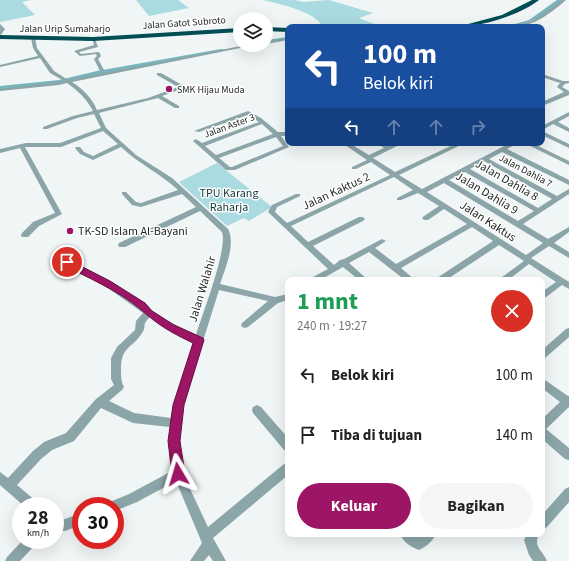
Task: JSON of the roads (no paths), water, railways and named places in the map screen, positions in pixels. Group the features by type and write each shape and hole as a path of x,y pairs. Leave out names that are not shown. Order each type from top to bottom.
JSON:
{"highway":[{"path":"472,24 504,16 536,0"},
{"path":"486,24 510,18 526,11 542,0"},
{"path":"273,28 285,29"},
{"name":"Jalan Gatot Subroto","path":"129,36 233,29"},
{"name":"Jalan Urip Sumaharjo","path":"0,36 129,36"},
{"name":"Jalan Urip Sumaharjo","path":"0,36 93,40 129,36"}],"street":[{"path":"526,24 533,22 559,2"},
{"path":"0,25 3,29 0,36"},
{"name":"Jalan Walahir","path":"33,38 35,48 40,57 52,72 85,96 104,129 134,156 166,175 222,227 227,236 225,257 178,405 174,441 178,474 207,540 220,561"},
{"path":"93,40 96,46 76,51 80,55 97,53 99,56 96,59 102,70"},
{"path":"273,41 285,40"},
{"path":"0,90 10,92 86,75 233,49"},
{"path":"0,86 64,80 102,70 112,70 183,55"},
{"path":"0,66 40,57"},
{"path":"45,128 75,118 158,96 182,87 159,74"},
{"path":"545,78 564,83"},
{"path":"564,83 559,87 568,93"},
{"path":"545,103 568,93"},
{"path":"158,96 177,107"},
{"path":"197,131 246,113 264,122 278,134 285,146 284,149 233,169 228,169 215,157 278,134 285,134"},
{"path":"545,126 569,114"},
{"name":"Jalan Aster 3","path":"215,157 198,143 264,122"},
{"path":"553,122 569,130"},
{"path":"0,151 35,144 61,145 104,129"},
{"path":"545,134 569,146"},
{"path":"78,148 82,153 93,158 121,145"},
{"path":"22,146 59,214 36,224 25,235"},
{"name":"Jalan Kaktus","path":"350,146 566,284"},
{"path":"354,168 393,146"},
{"name":"Jalan Kaktus 2","path":"286,226 456,146"},
{"path":"399,199 444,180 508,146"},
{"path":"532,146 569,163"},
{"path":"502,149 569,183"},
{"name":"Jalan Dahlia 7","path":"484,159 558,198"},
{"name":"Jalan Dahlia 8","path":"465,169 539,211"},
{"name":"Jalan Dahlia 9","path":"444,180 569,255"},
{"path":"124,193 134,204 141,205 183,191"},
{"path":"518,224 569,192"},
{"path":"298,195 274,206 271,212 332,268"},
{"path":"426,218 444,206"},
{"path":"122,245 200,208"},
{"path":"307,246 361,219"},
{"path":"396,268 472,224"},
{"path":"506,277 569,229"},
{"path":"318,277 382,241"},
{"path":"445,277 499,241"},
{"path":"369,248 407,277"},
{"path":"56,256 107,283 142,306 170,328 199,340"},
{"path":"343,262 360,277"},
{"path":"545,295 566,284"},
{"path":"216,286 275,300 285,298"},
{"path":"245,325 275,300"},
{"path":"21,497 3,483 48,446 70,437 100,402 119,386 116,379 116,358 120,350 139,331 140,321 149,313"},
{"path":"545,352 569,332"},
{"path":"545,384 568,401 545,423"},
{"path":"100,402 133,418 176,423"},
{"path":"257,410 285,443"},
{"path":"545,435 569,455"},
{"path":"196,561 207,540 285,471"},
{"path":"124,502 178,474"},
{"path":"545,521 569,493"},
{"path":"409,537 413,542 420,544 427,537"},
{"path":"532,537 531,547 541,561"},
{"path":"11,561 23,549"}],"waterway":[{"path":"518,24 531,21 560,0"},
{"path":"273,40 285,38"},
{"path":"0,88 59,82 97,73 221,50"}],"place":[{"name":"SMK Hijau Muda","path":"169,89"},
{"name":"TK-SD Islam Al-Bayani","path":"70,231"}],"park label":[{"name":"TPU Karang Raharja","path":"229,200"}]}
